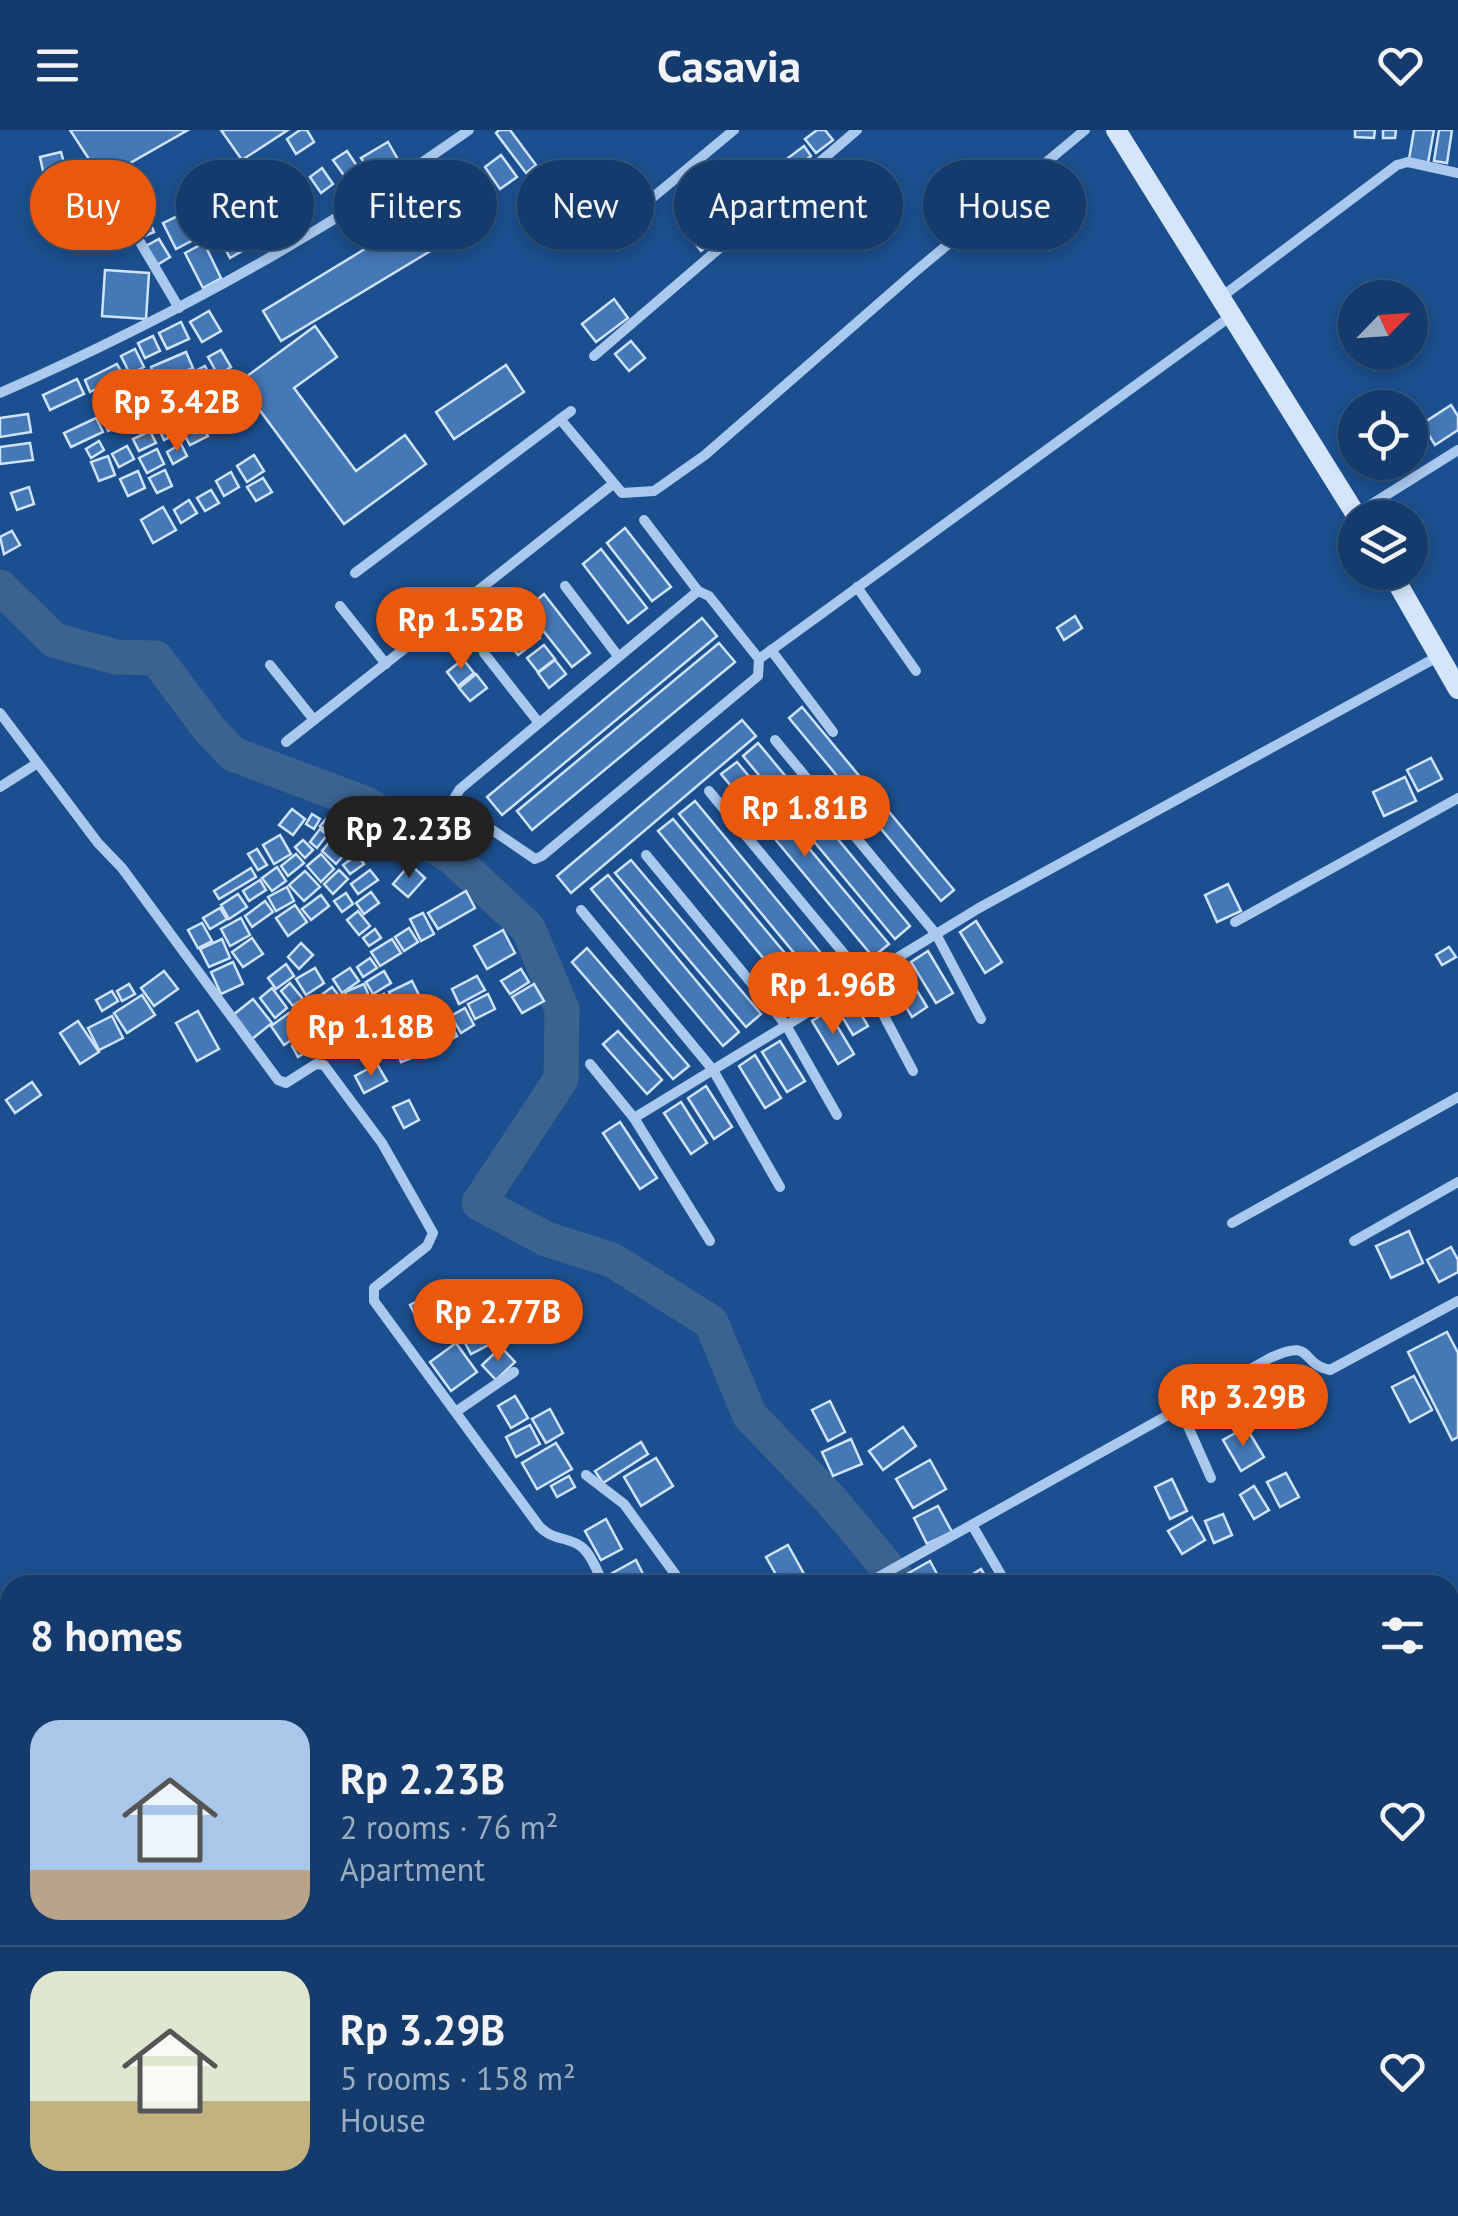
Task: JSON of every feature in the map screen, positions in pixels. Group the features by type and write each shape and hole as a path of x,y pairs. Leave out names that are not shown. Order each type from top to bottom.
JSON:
{"street":[{"path":"0,392 179,308 310,234 469,130"},
{"path":"654,196 734,130"},
{"path":"594,356 857,130"},
{"path":"560,419 622,493 654,491 705,455 916,270 1085,130"},
{"path":"1116,130 1347,500"},
{"path":"759,659 1225,307 1392,167 1408,162 1458,173"},
{"path":"145,250 179,308"},
{"path":"355,573 571,411"},
{"path":"1381,500 1458,450"},
{"path":"286,742 613,484"},
{"path":"644,520 698,591 709,596 759,659 758,676 542,856 535,859 457,806 454,797 698,591"},
{"path":"565,586 618,656"},
{"path":"858,587 916,671"},
{"path":"1400,590 1458,689"},
{"path":"340,606 386,664"},
{"path":"771,650 834,732"},
{"path":"484,653 538,723"},
{"path":"634,1118 936,934 1439,656"},
{"path":"270,664 314,720"},
{"path":"0,713 36,764 122,868 278,1080 287,1082 316,1064 324,1064 382,1143 433,1233 429,1244 374,1288 372,1298 543,1530 584,1550 598,1575"},
{"path":"776,740 936,934 981,1018"},
{"path":"0,787 36,764"},
{"path":"710,791 864,978 914,1071"},
{"path":"1235,922 1458,798"},
{"path":"646,855 786,1025 837,1115"},
{"path":"581,910 712,1070 780,1187"},
{"path":"590,1064 634,1118 710,1241"},
{"path":"1232,1223 1458,1097"},
{"path":"1354,1241 1458,1182"},
{"path":"881,1575 1180,1406 1292,1348 1308,1354 1324,1370 1334,1369 1458,1301"},
{"path":"457,1410 514,1372"},
{"path":"1180,1406 1211,1478"},
{"path":"586,1475 624,1504 676,1575"},
{"path":"972,1525 1000,1575"}],"building":[{"path":"70,130 188,130 135,160 90,160"},
{"path":"221,130 288,130 242,160"},
{"path":"307,130 314,142 296,154 287,139"},
{"path":"510,130 532,160 517,161 496,133"},
{"path":"817,130 825,130 833,140 816,153 805,139"},
{"path":"1355,130 1375,130 1374,138 1355,137"},
{"path":"1383,130 1396,130 1395,138 1383,138"},
{"path":"1414,130 1434,130 1428,163 1409,159"},
{"path":"1439,130 1452,130 1447,163 1434,161"},
{"path":"388,142 398,160 362,160"},
{"path":"804,146 811,156 806,160 788,158"},
{"path":"347,151 353,160 334,161"},
{"path":"61,152 63,160 41,160 40,157"},
{"path":"501,155 517,177 500,189 497,160"},
{"path":"322,168 333,184 321,193 314,183 314,174"},
{"path":"176,217 176,249 163,223"},
{"path":"159,239 170,257 157,265 148,250 156,250"},
{"path":"207,250 221,278 203,288 185,253"},
{"path":"226,250 244,250 230,258"},
{"path":"363,250 432,250 281,341 263,311"},
{"path":"105,270 149,273 146,319 102,316"},
{"path":"614,299 628,318 596,342 582,324"},
{"path":"209,311 221,331 202,342 190,322"},
{"path":"181,322 189,339 167,349 159,333"},
{"path":"315,326 337,357 294,388 356,471 405,435 426,464 344,524 239,382"},
{"path":"153,336 160,351 145,358 138,343"},
{"path":"631,341 645,358 629,371 615,354"},
{"path":"135,349 144,367 130,374 121,356"},
{"path":"221,350 231,367 218,375 208,357"},
{"path":"186,352 193,368 157,383 151,367"},
{"path":"117,364 123,375 90,392 85,380"},
{"path":"506,365 524,392 454,439 436,412"},
{"path":"205,366 210,375 202,380 197,370"},
{"path":"77,379 84,394 50,410 43,395"},
{"path":"174,381 180,391 167,397 162,388"},
{"path":"159,391 166,403 149,412 143,400"},
{"path":"1451,405 1458,416 1458,430 1435,445 1428,434 1428,420"},
{"path":"195,406 201,419 184,428 177,414"},
{"path":"219,406 228,423 213,430 205,413"},
{"path":"125,410 130,423 108,431 103,419"},
{"path":"28,414 31,432 0,437 0,418"},
{"path":"151,415 155,424 141,431 137,423"},
{"path":"96,418 103,432 71,447 64,433"},
{"path":"171,423 176,434 164,440 159,429"},
{"path":"201,425 208,436 190,445 184,434"},
{"path":"150,431 156,443 139,451 133,439"},
{"path":"99,441 104,450 91,458 86,449"},
{"path":"30,443 33,460 0,464 0,447"},
{"path":"181,444 187,456 173,464 167,452"},
{"path":"127,446 134,459 119,467 112,454"},
{"path":"157,449 164,464 147,473 139,458"},
{"path":"254,455 264,471 247,482 237,466"},
{"path":"108,456 115,475 99,481 91,462"},
{"path":"165,470 172,486 157,493 149,478"},
{"path":"138,471 145,488 128,496 120,479"},
{"path":"231,472 239,487 224,496 216,481"},
{"path":"263,478 272,492 256,501 247,487"},
{"path":"29,487 34,504 17,510 11,493"},
{"path":"211,490 219,503 205,511 197,498"},
{"path":"189,500 197,513 181,523 174,510"},
{"path":"163,507 176,530 153,543 141,520"},
{"path":"625,528 671,587 652,601 607,543"},
{"path":"12,531 20,545 4,554 0,537"},
{"path":"601,549 647,608 628,623 583,564"},
{"path":"544,594 590,653 572,667 526,609"},
{"path":"1075,616 1082,628 1064,640 1057,628"},
{"path":"702,618 717,636 502,815 487,797"},
{"path":"526,621 540,638 518,655 505,638"},
{"path":"719,643 735,662 532,830 517,811"},
{"path":"544,645 555,659 538,672 527,658"},
{"path":"463,659 474,673 458,686 447,672"},
{"path":"555,660 566,674 549,688 538,673"},
{"path":"476,674 487,688 470,701 459,688"},
{"path":"802,707 954,890 941,901 789,718"},
{"path":"742,720 756,736 571,893 557,876"},
{"path":"758,743 910,926 895,939 743,756"},
{"path":"1431,758 1442,779 1418,791 1407,770"},
{"path":"737,762 889,944 873,957 721,774"},
{"path":"1405,777 1416,801 1384,816 1373,792"},
{"path":"695,801 835,970 819,983 679,814"},
{"path":"292,809 305,819 293,835 279,825"},
{"path":"332,812 343,821 331,835 320,826"},
{"path":"312,814 320,819 314,829 306,824"},
{"path":"673,819 814,988 798,1000 658,831"},
{"path":"320,829 327,835 317,848 310,842"},
{"path":"280,835 291,854 274,864 263,845"},
{"path":"333,838 347,851 336,864 322,851"},
{"path":"303,840 313,850 305,858 295,847"},
{"path":"257,849 267,865 258,870 248,854"},
{"path":"296,854 304,863 288,876 281,866"},
{"path":"321,854 334,869 321,882 307,866"},
{"path":"357,855 364,864 350,874 343,865"},
{"path":"631,860 761,1014 746,1027 615,873"},
{"path":"410,864 425,878 408,897 393,884"},
{"path":"277,867 286,881 272,891 262,878"},
{"path":"251,868 256,877 219,899 214,891"},
{"path":"339,870 348,879 333,894 324,884"},
{"path":"370,870 378,880 358,894 351,884"},
{"path":"305,871 320,887 304,901 289,885"},
{"path":"608,875 739,1032 723,1046 591,889"},
{"path":"260,880 266,890 249,901 243,891"},
{"path":"1228,884 1241,911 1217,922 1205,895"},
{"path":"287,887 294,901 276,911 268,897"},
{"path":"466,891 475,908 438,929 428,913"},
{"path":"371,892 379,903 364,914 356,903"},
{"path":"346,893 353,904 342,912 334,901"},
{"path":"238,894 247,907 229,919 221,905"},
{"path":"321,895 329,906 311,920 302,909"},
{"path":"265,901 273,912 252,927 245,916"},
{"path":"295,905 307,922 288,936 276,918"},
{"path":"220,908 227,919 210,929 203,918"},
{"path":"358,911 370,926 359,935 347,920"},
{"path":"423,913 434,934 421,941 410,919"},
{"path":"241,918 250,935 230,946 221,929"},
{"path":"976,921 1002,962 985,973 960,932"},
{"path":"202,923 212,941 198,948 188,930"},
{"path":"409,928 418,942 404,951 395,937"},
{"path":"375,929 381,938 369,946 363,938"},
{"path":"503,930 515,953 487,969 474,946"},
{"path":"252,938 263,954 243,967 232,952"},
{"path":"222,939 230,958 209,967 200,949"},
{"path":"392,939 401,953 380,966 371,952"},
{"path":"301,943 313,955 299,969 288,957"},
{"path":"1449,947 1456,957 1442,965 1436,955"},
{"path":"587,948 689,1066 673,1079 572,962"},
{"path":"928,951 953,993 936,1003 911,962"},
{"path":"370,958 377,968 363,977 357,967"},
{"path":"233,962 243,984 221,994 211,972"},
{"path":"286,964 294,976 276,989 268,978"},
{"path":"902,966 927,1007 912,1017 887,976"},
{"path":"315,968 324,983 306,995 296,979"},
{"path":"350,968 359,981 342,993 333,979"},
{"path":"521,969 529,982 510,994 501,981"},
{"path":"164,971 178,989 154,1006 141,988"},
{"path":"384,971 391,983 373,994 366,982"},
{"path":"477,976 485,990 459,1004 452,989"},
{"path":"412,981 421,999 399,1011 389,992"},
{"path":"290,983 303,999 293,1006 281,991"},
{"path":"129,984 135,994 122,1001 117,991"},
{"path":"364,984 369,996 350,1004 345,992"},
{"path":"534,984 544,1001 522,1013 512,997"},
{"path":"332,987 347,1006 331,1018 316,999"},
{"path":"272,988 287,1008 275,1018 260,998"},
{"path":"112,991 118,1001 102,1011 96,1000"},
{"path":"384,994 393,1011 386,1015 377,998"},
{"path":"488,994 495,1009 475,1019 468,1004"},
{"path":"142,995 155,1015 127,1033 114,1013"},
{"path":"253,999 272,1023 252,1039 233,1015"},
{"path":"421,999 429,1013 398,1029 391,1016"},
{"path":"852,999 868,1026 853,1035 837,1008"},
{"path":"312,1001 327,1024 310,1035 295,1013"},
{"path":"371,1001 381,1021 370,1026 360,1007"},
{"path":"465,1008 474,1025 461,1033 451,1016"},
{"path":"198,1011 219,1049 197,1061 176,1023"},
{"path":"828,1011 854,1054 838,1064 812,1021"},
{"path":"289,1013 303,1032 284,1045 271,1026"},
{"path":"361,1015 369,1029 364,1032 355,1018"},
{"path":"112,1016 123,1038 99,1050 88,1028"},
{"path":"447,1016 457,1036 446,1042 435,1021"},
{"path":"78,1021 99,1052 80,1064 60,1033"},
{"path":"356,1022 362,1031 346,1042 340,1032"},
{"path":"428,1023 437,1037 423,1046 414,1031"},
{"path":"333,1025 339,1035 323,1046 317,1035"},
{"path":"618,1031 662,1080 647,1094 603,1044"},
{"path":"310,1035 316,1046 298,1057 292,1046"},
{"path":"780,1041 805,1081 787,1092 762,1052"},
{"path":"414,1043 419,1055 401,1062 397,1050"},
{"path":"755,1055 781,1098 765,1108 739,1066"},
{"path":"377,1064 387,1081 364,1093 355,1076"},
{"path":"32,1082 41,1095 15,1113 6,1100"},
{"path":"706,1086 732,1127 714,1139 688,1098"},
{"path":"409,1100 419,1120 404,1128 393,1107"},
{"path":"681,1102 707,1143 691,1154 664,1113"},
{"path":"620,1122 657,1178 640,1189 603,1133"},
{"path":"1409,1231 1423,1263 1391,1278 1376,1246"},
{"path":"1451,1247 1458,1260 1458,1272 1439,1282 1427,1260"},
{"path":"432,1293 446,1321 424,1332 410,1305"},
{"path":"505,1293 526,1329 508,1339 488,1304"},
{"path":"485,1310 500,1339 471,1354 456,1326"},
{"path":"1447,1332 1458,1353 1458,1437 1452,1440 1408,1352"},
{"path":"456,1343 477,1372 451,1391 430,1362"},
{"path":"501,1347 515,1362 496,1380 482,1365"},
{"path":"1414,1376 1432,1410 1410,1422 1392,1387"},
{"path":"515,1396 528,1418 511,1428 498,1406"},
{"path":"830,1401 845,1432 828,1441 812,1410"},
{"path":"550,1409 563,1433 546,1443 532,1419"},
{"path":"530,1425 540,1444 516,1457 506,1437"},
{"path":"903,1427 916,1446 883,1470 869,1451"},
{"path":"1246,1427 1264,1457 1241,1471 1223,1440"},
{"path":"851,1439 862,1464 833,1476 822,1452"},
{"path":"641,1442 648,1454 603,1483 595,1471"},
{"path":"556,1443 572,1469 537,1489 522,1463"},
{"path":"656,1458 673,1486 641,1506 624,1477"},
{"path":"930,1460 946,1489 913,1508 896,1479"},
{"path":"1286,1473 1299,1497 1280,1507 1267,1482"},
{"path":"569,1476 575,1487 557,1497 551,1486"},
{"path":"1172,1479 1187,1511 1170,1519 1155,1487"},
{"path":"1254,1486 1269,1510 1254,1519 1240,1495"},
{"path":"938,1506 952,1532 927,1544 914,1518"},
{"path":"1223,1514 1232,1535 1214,1543 1205,1521"},
{"path":"1192,1517 1205,1540 1182,1554 1168,1531"},
{"path":"606,1519 622,1549 601,1560 585,1531"},
{"path":"788,1545 804,1574 776,1575 766,1557"},
{"path":"636,1560 644,1575 609,1575"},
{"path":"930,1561 938,1575 908,1575"}],"waterway":[{"path":"0,587 54,640 116,657 156,658 233,754 366,804 452,857 528,928 562,1009 561,1079 479,1203 546,1239 612,1260 711,1322 750,1416 831,1500 894,1575"}]}
